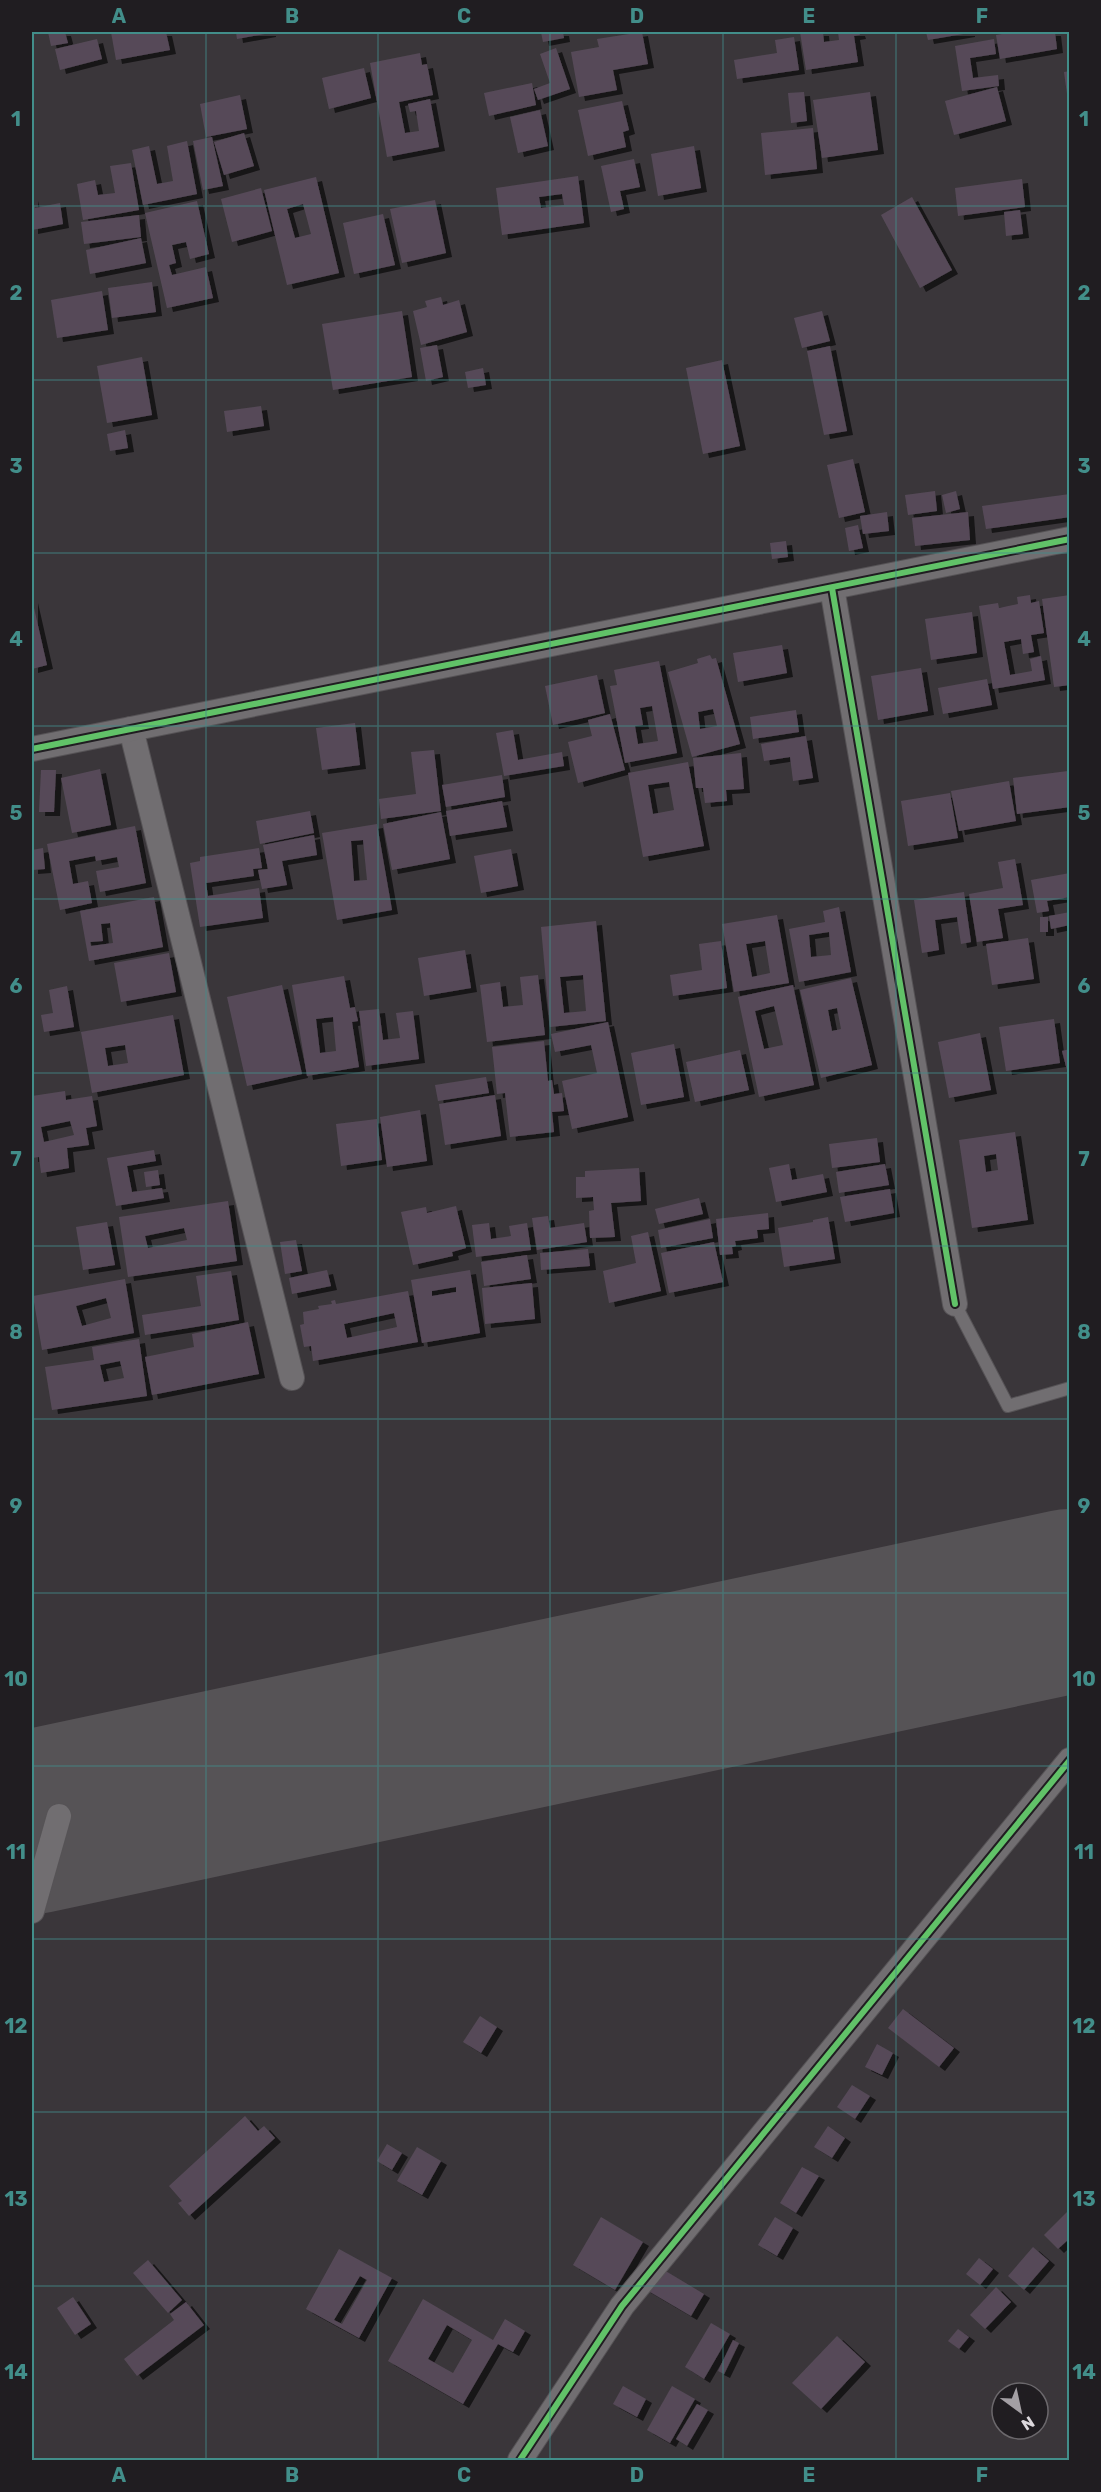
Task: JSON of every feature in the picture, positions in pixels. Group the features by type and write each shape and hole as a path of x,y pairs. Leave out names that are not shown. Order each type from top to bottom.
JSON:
{"street":[{"path":"32,749 1070,539"},
{"path":"832,588 955,1304"},
{"path":"131,729 292,1378"},
{"path":"520,2460 622,2306 1070,1760"},
{"path":"32,1911 59,1816"}],"lane":[{"path":"955,1304 1008,1406 1070,1388"}],"building":[{"path":"48,32 65,32 68,43 51,46"},
{"path":"111,32 166,32 170,50 116,60"},
{"path":"236,32 270,32 270,33 237,39"},
{"path":"541,32 563,32 564,38 543,42"},
{"path":"642,32 648,64 613,70 617,90 579,97 571,52 599,47 597,39"},
{"path":"800,32 823,32 824,42 839,40 838,32 859,32 860,35 854,36 858,62 806,70"},
{"path":"926,32 969,32 969,33 928,40"},
{"path":"1015,32 1055,32 1057,49 1000,59 996,35"},
{"path":"794,37 799,70 737,79 734,60 777,53 775,40"},
{"path":"97,39 102,59 60,70 55,49"},
{"path":"994,39 996,54 970,58 973,78 998,75 999,86 962,91 955,46"},
{"path":"556,48 570,89 538,100 534,89 550,83 540,54"},
{"path":"420,53 422,65 427,64 433,95 399,102 405,133 419,131 416,111 410,112 408,104 430,99 439,147 387,157 370,63"},
{"path":"364,68 371,98 329,109 322,78"},
{"path":"1070,71 1070,101 1068,101 1064,72"},
{"path":"532,83 536,105 489,116 484,93"},
{"path":"997,87 1006,121 954,135 945,101"},
{"path":"804,92 807,121 791,123 788,93"},
{"path":"870,92 878,150 822,158 813,100"},
{"path":"240,95 247,129 206,137 200,104"},
{"path":"622,101 629,130 623,132 626,147 588,156 578,110"},
{"path":"540,110 548,146 518,153 510,117"},
{"path":"813,128 817,169 765,175 761,133"},
{"path":"244,133 254,166 224,175 214,142"},
{"path":"212,137 223,186 203,190 193,141"},
{"path":"187,141 197,194 143,205 132,150 149,146 157,184 173,181 167,146"},
{"path":"694,146 701,188 658,196 651,154"},
{"path":"634,159 640,187 620,191 624,209 611,212 601,166"},
{"path":"131,163 139,210 83,220 77,184 95,180 98,195 115,193 110,166"},
{"path":"578,176 584,223 502,235 496,188","holes":["562,194 564,205 541,208 539,197"]},
{"path":"316,177 339,273 287,285 264,190","holes":["303,204 311,234 295,238 287,209"]},
{"path":"1022,179 1025,207 958,216 955,188"},
{"path":"261,188 272,231 232,242 221,199"},
{"path":"32,197 35,208 60,203 63,224 32,230"},
{"path":"912,197 952,270 920,288 881,215"},
{"path":"435,200 446,253 402,263 390,209"},
{"path":"197,201 209,254 190,259 186,242 172,245 176,263 169,265 172,275 206,267 213,298 167,308 145,213"},
{"path":"1020,210 1023,234 1006,236 1004,212"},
{"path":"383,214 395,265 354,274 343,223"},
{"path":"139,215 141,237 84,244 81,222"},
{"path":"141,238 146,263 90,274 86,250"},
{"path":"152,282 156,312 112,318 108,288"},
{"path":"102,291 108,330 57,338 51,300"},
{"path":"441,297 443,305 459,300 467,332 421,345 413,311 427,307 425,301"},
{"path":"402,311 412,377 333,390 322,324"},
{"path":"822,311 830,341 802,348 794,318"},
{"path":"437,345 443,377 426,381 420,348"},
{"path":"830,346 847,431 824,435 807,351"},
{"path":"142,357 152,415 107,423 97,366"},
{"path":"722,360 740,446 703,454 686,368"},
{"path":"483,368 486,385 468,388 465,372"},
{"path":"261,406 264,426 227,432 224,411"},
{"path":"125,430 128,448 110,451 107,434"},
{"path":"853,459 865,512 839,518 827,465"},
{"path":"935,491 937,511 908,515 905,495"},
{"path":"956,491 960,509 946,513 942,495"},
{"path":"1070,494 1070,517 986,529 982,506"},
{"path":"887,512 889,531 863,534 860,516"},
{"path":"968,512 970,540 915,546 912,518"},
{"path":"858,525 863,548 849,551 845,528"},
{"path":"786,541 788,557 772,559 770,543"},
{"path":"1030,595 1031,603 1039,601 1044,633 1031,635 1034,652 1023,654 1021,639 1004,642 1010,675 1032,671 1030,659 1041,656 1045,680 993,689 979,606 998,603 999,608 1018,604 1017,597"},
{"path":"1070,595 1070,685 1054,687 1042,599"},
{"path":"32,599 47,665 32,669"},
{"path":"972,612 977,653 931,660 925,619"},
{"path":"782,645 787,673 738,682 733,653"},
{"path":"710,655 712,659 716,658 740,744 692,757 668,672 698,663 697,659","holes":["713,709 717,726 700,729 698,712"]},
{"path":"659,661 677,753 625,763 610,686 617,685 614,670","holes":["652,706 658,741 638,744 635,726 643,725 640,708"]},
{"path":"921,668 928,711 878,720 871,676"},
{"path":"597,675 605,713 553,725 545,686"},
{"path":"987,679 992,705 943,714 938,688"},
{"path":"796,710 799,732 753,739 750,717"},
{"path":"610,714 625,770 578,783 568,742 592,736 588,720"},
{"path":"355,723 360,765 322,770 316,728"},
{"path":"513,730 518,760 562,752 564,766 504,776 496,733"},
{"path":"806,736 813,778 793,781 790,757 764,761 761,744"},
{"path":"434,750 441,811 381,819 379,799 416,794 411,752"},
{"path":"741,753 744,789 726,790 727,801 705,803 703,788 696,788 693,758"},
{"path":"688,762 704,846 643,857 628,773","holes":["669,782 674,810 653,814 648,785"]},
{"path":"100,769 111,825 72,833 61,778"},
{"path":"41,770 56,770 54,812 39,812"},
{"path":"1068,771 1070,807 1017,814 1013,778"},
{"path":"502,775 505,797 446,807 442,785"},
{"path":"1009,781 1016,821 959,831 951,791"},
{"path":"950,793 958,838 908,846 901,801"},
{"path":"502,801 507,827 450,836 446,811"},
{"path":"310,811 314,833 260,844 256,821"},
{"path":"441,812 450,859 392,870 383,824"},
{"path":"377,824 392,910 337,920 322,833","holes":["363,840 367,880 354,881 351,841"]},
{"path":"135,826 146,883 100,892 96,871 119,867 117,857 96,861 95,856 69,861 73,884 88,881 92,903 60,910 47,844"},
{"path":"314,835 317,855 282,861 287,885 262,889 258,870 268,869 263,845"},
{"path":"43,848 45,869 32,870 32,850"},
{"path":"259,848 262,868 253,869 254,876 206,883 208,896 259,888 263,918 200,927 190,863 200,861 200,857"},
{"path":"511,849 518,886 481,893 474,856"},
{"path":"1015,859 1023,905 998,909 1003,938 977,942 969,894 1003,888 998,862"},
{"path":"1070,873 1070,897 1047,901 1049,911 1037,913 1031,880"},
{"path":"964,892 971,942 961,944 957,917 935,920 939,950 922,953 914,900"},
{"path":"154,897 163,947 89,961 80,911","holes":["110,923 113,943 91,946 90,942 103,941 101,924"]},
{"path":"839,907 851,972 799,982 789,929 825,922 823,911","holes":["829,932 831,955 811,957 809,935"]},
{"path":"1070,912 1070,925 1051,929 1049,916"},
{"path":"777,915 789,983 734,992 722,924","holes":["765,941 770,973 752,977 746,944"]},
{"path":"1040,917 1048,917 1048,932 1040,932"},
{"path":"596,921 606,1021 550,1027 541,927","holes":["583,975 586,1011 564,1013 560,977"]},
{"path":"1028,938 1034,979 992,985 986,944"},
{"path":"721,941 727,988 673,996 670,975 702,970 699,944"},
{"path":"465,950 471,988 424,996 418,958"},
{"path":"169,953 176,992 121,1002 114,963"},
{"path":"538,975 545,1035 487,1042 480,985 500,982 503,1007 523,1005 520,977"},
{"path":"344,976 350,1008 355,1007 358,1021 352,1022 359,1067 307,1076 292,985","holes":["333,1017 336,1051 320,1053 316,1019"]},
{"path":"851,978 872,1065 821,1078 800,990","holes":["837,1008 841,1029 832,1031 828,1010"]},
{"path":"282,985 302,1074 247,1086 227,997"},
{"path":"793,985 814,1085 759,1097 738,997","holes":["774,1006 783,1045 764,1049 755,1011"]},
{"path":"67,986 74,1027 44,1032 41,1015 53,1013 49,990"},
{"path":"379,1009 383,1040 400,1038 396,1013 413,1011 419,1059 366,1066 359,1011"},
{"path":"173,1015 184,1075 92,1093 81,1032","holes":["125,1045 128,1063 108,1066 105,1048"]},
{"path":"1054,1019 1060,1063 1006,1071 999,1027"},
{"path":"608,1022 628,1117 572,1129 562,1081 597,1073 591,1045 555,1052 551,1034"},
{"path":"980,1033 991,1090 949,1098 938,1042"},
{"path":"544,1041 548,1081 552,1080 554,1094 562,1093 564,1111 552,1112 554,1132 510,1137 505,1093 497,1094 492,1047"},
{"path":"674,1044 684,1097 641,1105 631,1053"},
{"path":"1070,1049 1070,1078 1069,1078 1062,1051"},
{"path":"740,1050 749,1090 695,1102 686,1062"},
{"path":"486,1077 489,1093 438,1101 435,1085"},
{"path":"65,1091 66,1100 92,1096 97,1126 86,1128 89,1145 67,1148 69,1168 41,1173 39,1157 32,1158 32,1096","holes":["70,1121 74,1135 44,1142 41,1127"]},
{"path":"495,1095 501,1136 445,1145 439,1104"},
{"path":"420,1110 427,1161 387,1167 380,1117"},
{"path":"377,1119 382,1160 341,1166 336,1124"},
{"path":"1015,1132 1028,1220 972,1228 959,1140","holes":["996,1154 998,1170 986,1172 984,1156"]},
{"path":"877,1138 880,1162 832,1168 829,1144"},
{"path":"154,1150 156,1161 127,1166 132,1192 162,1188 164,1198 116,1206 107,1158"},
{"path":"789,1164 792,1180 823,1174 827,1192 776,1202 769,1168"},
{"path":"885,1164 889,1185 839,1193 836,1172"},
{"path":"639,1168 641,1201 611,1203 615,1237 590,1238 589,1211 594,1210 593,1197 576,1198 576,1177 585,1177 585,1171"},
{"path":"158,1170 160,1185 146,1187 144,1172"},
{"path":"890,1189 894,1213 845,1222 840,1197"},
{"path":"699,1198 703,1214 659,1224 655,1209"},
{"path":"228,1201 237,1261 128,1277 119,1217","holes":["184,1228 187,1240 148,1248 145,1236"]},
{"path":"456,1206 466,1248 452,1252 453,1256 413,1265 401,1212 426,1207 427,1213"},
{"path":"768,1213 769,1229 757,1230 758,1238 735,1241 736,1246 732,1247 733,1254 720,1255 716,1219"},
{"path":"548,1216 550,1228 584,1223 587,1242 537,1250 532,1218"},
{"path":"828,1217 835,1259 784,1267 778,1228"},
{"path":"710,1219 713,1238 661,1248 658,1230"},
{"path":"107,1222 115,1265 83,1270 76,1227"},
{"path":"489,1223 491,1239 511,1236 509,1226 527,1223 531,1250 476,1257 472,1225"},
{"path":"648,1232 661,1291 609,1303 603,1271 636,1263 631,1236"},
{"path":"296,1240 302,1271 285,1274 280,1242"},
{"path":"714,1242 723,1282 669,1293 661,1253"},
{"path":"588,1249 590,1266 541,1270 540,1253"},
{"path":"527,1255 531,1279 484,1286 481,1262"},
{"path":"327,1270 331,1286 292,1294 289,1278"},
{"path":"470,1270 480,1333 422,1343 411,1280","holes":["456,1287 456,1292 432,1296 432,1291"]},
{"path":"231,1271 239,1320 145,1335 142,1315 201,1306 196,1276"},
{"path":"125,1279 134,1333 42,1350 33,1296","holes":["106,1298 111,1318 82,1326 76,1306"]},
{"path":"532,1283 535,1319 485,1324 482,1288"},
{"path":"408,1291 418,1342 313,1361 311,1346 304,1347 300,1325 304,1324 303,1312 319,1309 318,1306 332,1304 331,1301 335,1300 336,1304","holes":["394,1313 397,1327 347,1338 344,1324"]},
{"path":"248,1322 259,1374 152,1395 145,1357 194,1347 192,1334"},
{"path":"139,1339 147,1396 52,1410 45,1367 94,1360 92,1347","holes":["120,1361 124,1378 104,1382 100,1365"]},
{"path":"903,2009 954,2048 939,2067 888,2028"},
{"path":"480,2016 497,2027 481,2053 463,2042"},
{"path":"877,2044 893,2053 882,2075 865,2067"},
{"path":"852,2085 870,2096 855,2119 837,2107"},
{"path":"245,2116 258,2131 264,2126 275,2138 189,2216 178,2203 182,2201 169,2186"},
{"path":"828,2126 845,2138 832,2158 814,2147"},
{"path":"387,2144 402,2153 392,2170 377,2161"},
{"path":"417,2147 441,2161 422,2195 397,2181"},
{"path":"802,2167 819,2176 796,2213 780,2203"},
{"path":"1070,2209 1070,2238 1058,2249 1044,2235"},
{"path":"601,2217 643,2242 615,2290 573,2265"},
{"path":"775,2217 793,2228 777,2256 758,2245"},
{"path":"1033,2247 1049,2261 1024,2290 1008,2276"},
{"path":"339,2249 392,2278 359,2338 306,2309","holes":["360,2276 367,2280 342,2324 334,2320"]},
{"path":"979,2258 993,2269 980,2285 966,2274"},
{"path":"148,2260 182,2300 168,2313 133,2273"},
{"path":"659,2267 704,2294 691,2316 645,2289"},
{"path":"996,2287 1011,2302 985,2329 970,2315"},
{"path":"73,2297 91,2324 75,2335 57,2308"},
{"path":"423,2299 493,2340 505,2319 525,2331 513,2352 498,2344 463,2404 388,2361","holes":["447,2325 472,2340 453,2373 428,2359"]},
{"path":"186,2302 204,2325 137,2376 124,2359 174,2320 170,2314"},
{"path":"711,2323 730,2334 704,2379 685,2367"},
{"path":"958,2329 969,2337 959,2349 948,2341"},
{"path":"837,2336 865,2362 821,2409 792,2383"},
{"path":"733,2340 739,2343 724,2374 718,2371"},
{"path":"623,2386 646,2399 637,2417 613,2404"},
{"path":"672,2386 695,2399 670,2443 647,2430"},
{"path":"697,2404 708,2410 687,2446 676,2439"}],"runway":[{"path":"32,1822 1070,1601"}],"cycle path":[{"path":"32,749 1070,539"},
{"path":"832,588 955,1304"},
{"path":"520,2460 622,2306 1070,1760"}]}
